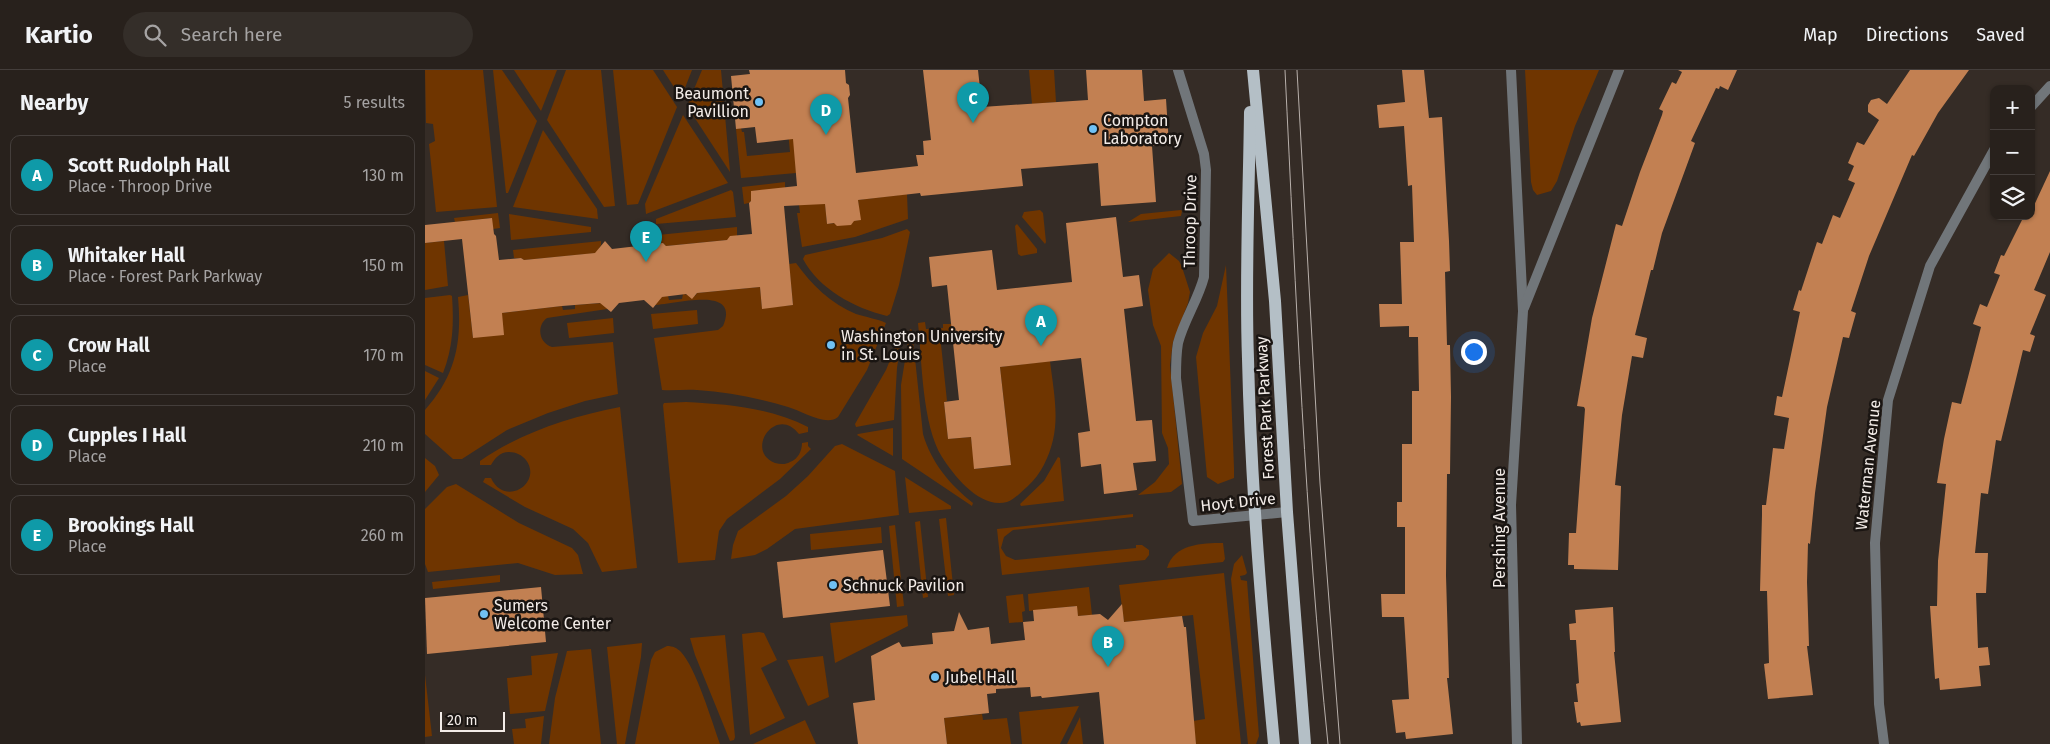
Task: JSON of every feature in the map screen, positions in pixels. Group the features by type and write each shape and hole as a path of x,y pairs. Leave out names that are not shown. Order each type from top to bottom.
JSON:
{"main road":[{"name":"Forest Park Parkway","path":"1252,70 1275,301 1287,512 1305,744"},
{"name":"Forest Park Parkway","path":"1252,70 1247,356 1255,514 1273,744"}],"street":[{"name":"Throop Drive","path":"1177,70 1204,154 1207,184 1204,277 1201,289 1183,328 1176,359 1176,378 1193,521"},
{"name":"Pershing Avenue","path":"1511,70 1523,311 1511,505 1517,744"},
{"name":"Pershing Avenue","path":"1523,311 1619,70"},
{"path":"2035,103 2050,86"},
{"name":"Waterman Avenue","path":"1884,744 1879,704 1875,543 1888,400 1930,266 1990,157"},
{"name":"Hoyt Drive","path":"1193,521 1287,512"}],"shaded area":[{"path":"425,70 483,70 497,207 436,212 429,144 435,141 433,124 426,123"},
{"path":"493,70 502,70 537,121 508,193 506,193"},
{"path":"514,70 557,70 541,111"},
{"path":"566,70 601,70 615,206 604,207 547,120"},
{"path":"613,70 653,70 677,107 638,204 627,205"},
{"path":"663,70 692,70 681,98"},
{"path":"702,70 721,70 730,172 687,106"},
{"path":"782,70 794,70 796,173 741,178 736,129 741,128 742,132 744,132 747,156 790,152"},
{"path":"1029,70 1054,70 1056,102 1032,104"},
{"path":"1525,70 1599,70 1575,126 1557,181 1551,191 1537,195 1533,190 1531,182"},
{"path":"683,115 728,183 646,214 645,204"},
{"path":"543,130 597,209 598,219 513,207"},
{"path":"785,182 785,189 751,191 751,201 744,204 742,187"},
{"path":"731,190 733,192 736,217 656,224 656,219"},
{"path":"907,194 908,219 855,237 802,247 797,213 800,213 799,205 825,202 827,224 860,220 858,200"},
{"path":"1040,210 1043,213 1045,244 1022,217 1024,212"},
{"path":"1181,210 1181,216 1128,222 1141,214"},
{"path":"498,213 500,228 493,229 491,218 455,222 454,218"},
{"path":"509,214 591,227 591,232 511,240"},
{"path":"1017,224 1037,249 1037,253 1021,256 1018,254 1015,226"},
{"path":"737,227 737,236 727,240 666,246 663,243 654,244 649,240 648,236"},
{"path":"907,229 910,232 899,285 890,314 887,316 862,308 839,296 818,279 803,259 805,255 882,238"},
{"path":"444,241 448,286 425,290 425,243"},
{"path":"601,241 598,253 524,260 514,258 513,250"},
{"path":"1169,253 1179,261 1190,292 1188,303 1173,342 1170,365 1182,484 1171,492 1138,495 1155,482 1169,464 1168,448 1162,433 1161,346 1153,325 1148,290 1153,269"},
{"path":"796,263 815,286 838,305 856,314 886,323 867,370 838,417 833,420 821,419 777,404 732,394 697,390 662,390 654,338 718,330 723,326 726,313 722,304 713,301 700,300 649,305 656,304 659,297 668,296 669,300 682,299 683,294 695,296 697,293 760,287 762,308 793,305 789,264"},
{"path":"1226,265 1234,478 1218,484 1207,477 1196,357 1203,333 1217,306"},
{"path":"468,295 473,338 502,313 562,306 563,310 575,309 575,305 603,303 608,309 547,318 541,325 540,330 544,342 552,347 613,342 618,394 585,401 548,413 507,430 462,459 453,459 425,434 425,410 444,384 450,371 455,357 459,329 458,297"},
{"path":"452,296 453,306 453,326 449,354 443,373 425,365 425,298"},
{"path":"697,310 698,324 653,329 651,314"},
{"path":"613,318 614,333 569,338 567,323"},
{"path":"925,322 926,329 943,328 943,324 951,324 952,333 940,335 947,401 944,402 948,439 971,437 975,469 1011,465 1000,367 1050,361 1055,410 1055,430 1051,446 1047,459 1037,476 1010,501 997,503 987,501 969,490 947,465 935,444 930,428 922,374 918,323"},
{"path":"910,329 912,330 923,434 931,454 942,472 973,503 972,506 902,459 901,385"},
{"path":"901,333 894,420 856,427 855,424 886,370"},
{"path":"425,371 439,378 425,400"},
{"path":"664,403 717,404 764,411 808,427 808,432 799,434 790,426 781,424 773,427 767,433 762,449 766,457 775,463 786,464 793,461 800,452 802,443 808,442 808,446 811,449 780,479 727,519 719,531 715,560 678,563 663,405"},
{"path":"620,407 637,568 602,572 588,543 573,529 525,507 483,482 485,478 491,478 497,487 505,491 513,492 520,489 530,477 530,469 526,460 521,455 509,452 503,453 491,465 480,465 480,461 513,442 547,427"},
{"path":"893,428 893,456 857,435 858,434"},
{"path":"842,444 895,471 899,515 795,529 767,549 755,555 731,559 738,531 786,496 808,476 835,446"},
{"path":"1058,457 1060,458 1064,501 1021,506 1020,504 1044,481"},
{"path":"425,458 435,466 439,475 425,492"},
{"path":"905,477 951,506 951,509 909,513"},
{"path":"456,484 519,523 572,548 578,555 583,574 555,575 518,563 428,572 425,564 425,509 447,487"},
{"path":"1133,514 1133,517 1013,530 1004,537 1001,548 1006,556 1015,560 1136,548 1136,545 1142,545 1149,550 1149,555 1145,560 1002,575 997,529"},
{"path":"946,518 954,595 948,596 939,519"},
{"path":"920,521 928,597 923,598 915,522"},
{"path":"895,525 904,606 897,607 889,526"},
{"path":"881,527 882,543 811,550 810,534"},
{"path":"1223,543 1225,559 1223,562 1167,568 1176,554 1190,546"},
{"path":"1242,555 1247,573 1240,576 1241,580 1247,581 1259,736 1256,744 1248,744 1231,579 1234,564"},
{"path":"1224,573 1241,744 1196,744 1193,721 1205,719 1193,615 1124,622 1119,585"},
{"path":"500,575 500,582 433,589 432,582"},
{"path":"1089,587 1092,615 1078,616 1076,606 1029,611 1028,594"},
{"path":"1023,594 1025,611 1022,612 1023,622 1009,623 1006,596"},
{"path":"907,615 908,626 835,663 830,623"},
{"path":"764,633 777,660 761,668 785,718 750,735 742,634"},
{"path":"725,635 735,737 734,740 730,741 690,638"},
{"path":"642,643 625,744 617,744 607,647"},
{"path":"667,646 675,647 687,660 703,696 720,744 635,744 651,660 655,652"},
{"path":"591,649 601,744 549,744 555,698 567,651"},
{"path":"558,653 545,711 510,714 507,678 532,675 531,656"},
{"path":"823,656 829,697 808,706 787,660"},
{"path":"425,675 432,736 425,737"},
{"path":"1079,706 1060,744 1022,744 1019,712"},
{"path":"982,714 983,720 1007,718 1011,744 947,744 944,718"},
{"path":"544,716 541,744 514,744 512,729 526,728 525,719"},
{"path":"1080,717 1083,744 1067,744"},
{"path":"805,720 816,744 753,744"}],"building":[{"path":"749,70 845,70 846,83 849,85 850,95 848,98 856,173 918,166 916,155 924,155 923,141 931,140 923,70 978,70 982,107 1088,100 1086,70 1142,70 1144,101 1166,99 1169,145 1152,146 1156,202 1101,206 1098,163 1021,169 1023,186 921,196 920,193 858,200 861,220 854,221 851,225 837,226 834,223 827,224 825,204 784,206 793,305 762,309 760,287 697,293 692,299 686,294 662,297 653,308 644,300 619,303 611,312 600,303 562,306 502,313 504,335 473,338 462,239 425,243 425,225 492,218 499,260 521,258 524,260 595,253 605,241 612,249 638,246 646,237 654,244 663,243 666,246 727,240 730,236 752,234 749,203 751,201 751,191 797,186 793,139 757,143 755,127 736,129 731,76 750,74"},
{"path":"1402,70 1424,70 1429,118 1442,117 1450,271 1445,272 1447,345 1450,345 1451,397 1450,474 1447,474 1446,576 1449,678 1447,678 1453,734 1406,739 1405,732 1396,733 1392,700 1409,699 1404,617 1382,617 1381,594 1405,594 1405,527 1397,527 1397,502 1402,502 1402,444 1412,444 1412,391 1419,391 1418,337 1409,337 1409,326 1380,327 1379,304 1402,304 1400,242 1414,242 1412,185 1408,186 1404,126 1379,128 1377,105 1405,102"},
{"path":"1678,70 1737,70 1728,90 1720,86 1719,89 1716,88 1691,141 1695,143 1662,233 1635,335 1647,338 1643,358 1632,356 1622,415 1615,485 1621,486 1618,570 1574,569 1574,565 1568,565 1569,533 1576,533 1585,409 1584,407 1577,406 1592,318 1616,224 1622,226 1662,115 1663,111 1659,109 1672,82 1676,84 1682,72"},
{"path":"1910,70 1969,70 1938,113 1914,156 1912,155 1869,256 1851,311 1856,313 1849,338 1843,337 1827,407 1810,544 1808,543 1809,646 1807,646 1813,695 1768,699 1764,664 1769,663 1767,591 1760,591 1762,505 1766,505 1773,448 1784,449 1789,418 1774,415 1777,396 1782,397 1800,312 1793,310 1817,242 1822,244 1833,215 1840,218 1855,183 1848,180 1854,166 1848,163 1857,142 1864,145 1879,120 1868,112 1868,105 1871,100 1879,98 1887,104"},
{"path":"2050,171 2050,252 2034,290 2046,295 2030,334 2035,336 2030,352 2023,350 2001,441 1996,440 1988,494 1981,493 1975,553 1988,553 1986,593 1976,593 1978,648 1988,647 1990,665 1979,666 1981,686 1940,690 1939,678 1935,679 1930,606 1937,606 1938,561 1946,484 1937,483 1944,439 1952,402 1961,404 1981,327 1973,324 1980,304 1987,307 2000,275 1994,273 2001,255 2004,256 2022,220 2035,220 2035,203"},
{"path":"1116,217 1123,277 1139,275 1143,306 1124,309 1136,421 1152,420 1156,461 1133,463 1137,490 1104,494 1101,464 1081,467 1078,433 1090,431 1081,358 1000,367 1011,465 974,469 971,437 948,439 944,402 959,400 947,285 932,287 929,257 992,250 997,290 1072,282 1066,223"},
{"name":"Schnuck Pavilion","path":"883,550 890,606 783,618 777,562"},
{"name":"Sumers Welcome Center","path":"541,587 546,642 427,654 425,598"},
{"path":"1122,604 1124,622 1182,616 1184,627 1186,627 1196,744 1104,744 1099,692 1042,698 1041,696 1031,697 1030,687 996,689 996,693 987,694 989,713 944,718 947,744 858,744 853,703 875,700 871,656 899,642 902,647 933,644 932,633 954,631 959,612 968,630 989,627 991,644 1025,640 1023,622 1034,621 1033,610 1077,606 1078,616 1100,614 1108,620"},
{"path":"1613,607 1614,652 1621,722 1581,726 1580,722 1577,723 1574,702 1578,702 1576,684 1579,683 1576,640 1570,640 1569,624 1576,623 1575,610"}],"tram line":[{"path":"1285,70 1307,492 1328,744"},
{"path":"1297,70 1320,483 1340,744"}],"place":[{"name":"Beaumont Pavillion","path":"759,102"},
{"name":"Crow Hall","path":"973,123"},
{"name":"Compton Laboratory","path":"1093,129"},
{"name":"Cupples I Hall","path":"826,135"},
{"name":"Brookings Hall","path":"646,262"},
{"name":"Washington University in St. Louis","path":"831,345"},
{"name":"Scott Rudolph Hall","path":"1041,346"},
{"name":"Schnuck Pavilion","path":"833,585"},
{"name":"Sumers Welcome Center","path":"484,614"},
{"name":"Whitaker Hall","path":"1108,667"},
{"name":"Jubel Hall","path":"935,677"}]}
